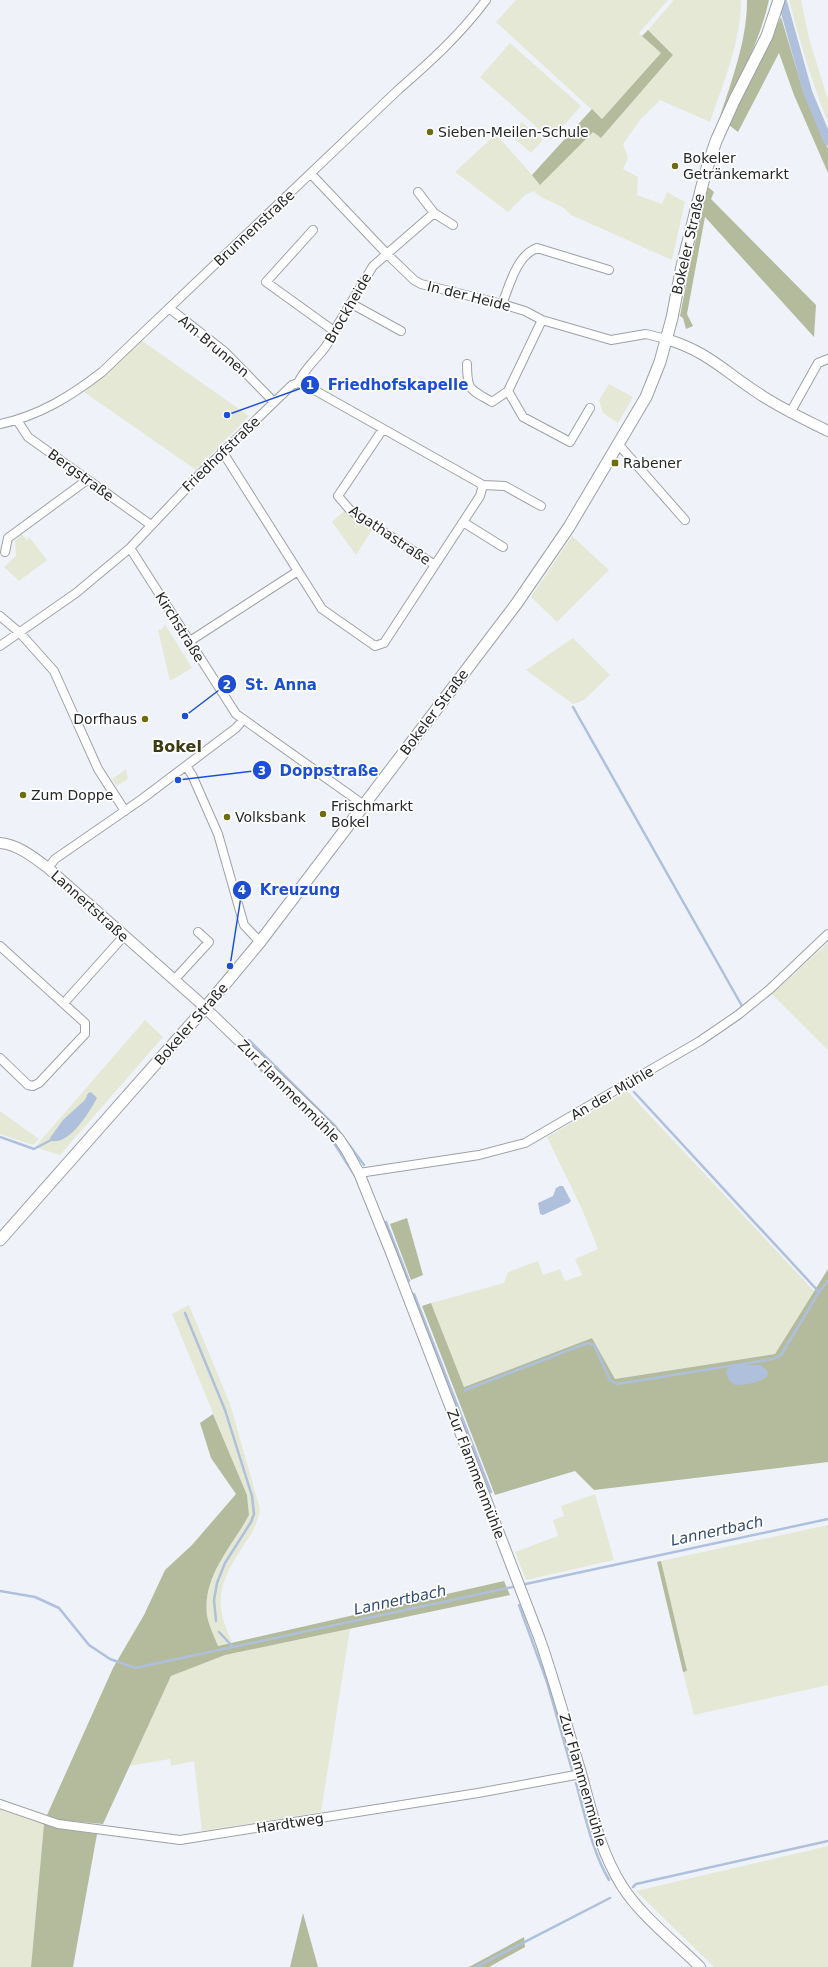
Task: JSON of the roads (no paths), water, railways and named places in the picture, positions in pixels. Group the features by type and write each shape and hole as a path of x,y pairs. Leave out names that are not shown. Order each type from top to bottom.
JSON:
{"main road":[{"name":"Bokeler Straße","path":"0,1240 205,1008 260,942 540,572 619,445 646,397 660,362 705,174 716,141 734,101 767,36 779,0"}],"street":[{"name":"Brunnenstraße","path":"0,424 17,420 54,406 79,390 102,372 398,90 433,60 462,30 486,0"},
{"name":"In der Heide","path":"311,174 386,253 420,284 502,304 524,311 542,320 611,340 646,334 666,339"},
{"path":"418,192 434,213 453,225"},
{"name":"Brockheide","path":"298,383 303,371 330,342 334,331 352,304 373,266 386,253 434,213"},
{"path":"313,230 266,282 334,331"},
{"path":"502,304 522,258 529,251 537,248 609,270"},
{"path":"352,304 401,331"},
{"name":"Am Brunnen","path":"169,308 225,352 274,402"},
{"path":"467,364 467,381 471,390 492,402 508,391 542,320"},
{"path":"666,339 682,344 704,354 757,393 790,413 828,431"},
{"path":"790,413 818,363 828,359"},
{"path":"298,383 309,387 483,485 505,486 541,506"},
{"name":"Friedhofstraße","path":"0,646 76,593 130,548 222,451 292,385 298,383"},
{"path":"508,391 523,417 570,442 590,408"},
{"name":"Bergstraße","path":"17,420 28,437 151,525"},
{"name":"Agathastraße","path":"222,451 322,609 375,646 384,644 435,566 350,510 338,496 383,429"},
{"path":"619,445 685,520"},
{"path":"5,552 8,538 87,480"},
{"path":"435,566 480,496 483,485"},
{"path":"463,522 503,547"},
{"name":"Kirchstraße","path":"130,548 236,714 242,721 364,805"},
{"path":"190,641 298,571"},
{"path":"0,616 20,633 54,670 98,769 125,811"},
{"path":"48,868 55,859 125,811 186,766 236,728 242,721"},
{"path":"186,766 192,774 218,834 244,925 260,942"},
{"name":"Lannertstraße","path":"0,843 14,846 48,868 205,1008"},
{"path":"174,980 209,942 198,932"},
{"name":"An der Mühle","path":"359,1172 479,1155 525,1143 700,1041 738,1015 770,990 828,934"},
{"path":"64,1004 124,936"},
{"path":"0,946 85,1023 85,1034 39,1083 33,1086 28,1085 0,1058"},
{"name":"Zur Flammenmühle","path":"205,1008 339,1139 359,1172 393,1256 554,1680 598,1835 609,1864 623,1888 641,1909 700,1967"},
{"name":"Hardtweg","path":"0,1804 58,1824 180,1840 478,1793 581,1774"}],"water":[{"path":"91,1092 97,1098 79,1126 66,1138 59,1141 52,1141 50,1138 63,1120 85,1100 88,1093"},
{"path":"563,1186 571,1201 543,1215 540,1214 538,1203 553,1196 556,1188"},
{"path":"737,1365 760,1365 767,1370 768,1376 752,1383 735,1385 729,1380 726,1373 727,1369"}],"waterway":[{"path":"782,0 808,93 828,141"},
{"path":"573,707 742,1006"},
{"path":"249,1040 335,1126 364,1165"},
{"path":"255,1064 334,1143 355,1176"},
{"path":"634,1092 819,1292"},
{"path":"0,1137 34,1149 51,1140"},
{"path":"386,1222 409,1281"},
{"path":"465,1390 588,1343 594,1345 610,1380 617,1384 773,1359 781,1355 819,1292 828,1281"},
{"path":"414,1294 491,1492"},
{"path":"185,1313 225,1410 252,1496 254,1514 251,1522 225,1563 217,1583 214,1600 216,1621"},
{"name":"Lannertbach","path":"521,1585 828,1519"},
{"name":"Lannertbach","path":"0,1591 35,1597 59,1608 89,1645 110,1659 135,1668 517,1586"},
{"path":"519,1605 547,1682 572,1770"},
{"path":"219,1632 233,1647"},
{"path":"576,1783 593,1845 609,1880"},
{"path":"633,1887 636,1884 828,1841"},
{"path":"476,1967 610,1898"}],"place":[{"name":"Sieben-Meilen-Schule","path":"430,132"},
{"name":"Bokeler Getränkemarkt","path":"675,166"},
{"name":"Friedhofskapelle","path":"227,415"},
{"name":"Rabener","path":"615,463"},
{"name":"St. Anna","path":"185,716"},
{"name":"Dorfhaus","path":"145,719"},
{"name":"Doppstraße","path":"178,780"},
{"name":"Zum Doppe","path":"23,795"},
{"name":"Frischmarkt Bokel","path":"323,814"},
{"name":"Volksbank","path":"227,817"},
{"name":"Kreuzung","path":"230,966"}],"district":[{"name":"Bokel","path":"177,746"}]}
